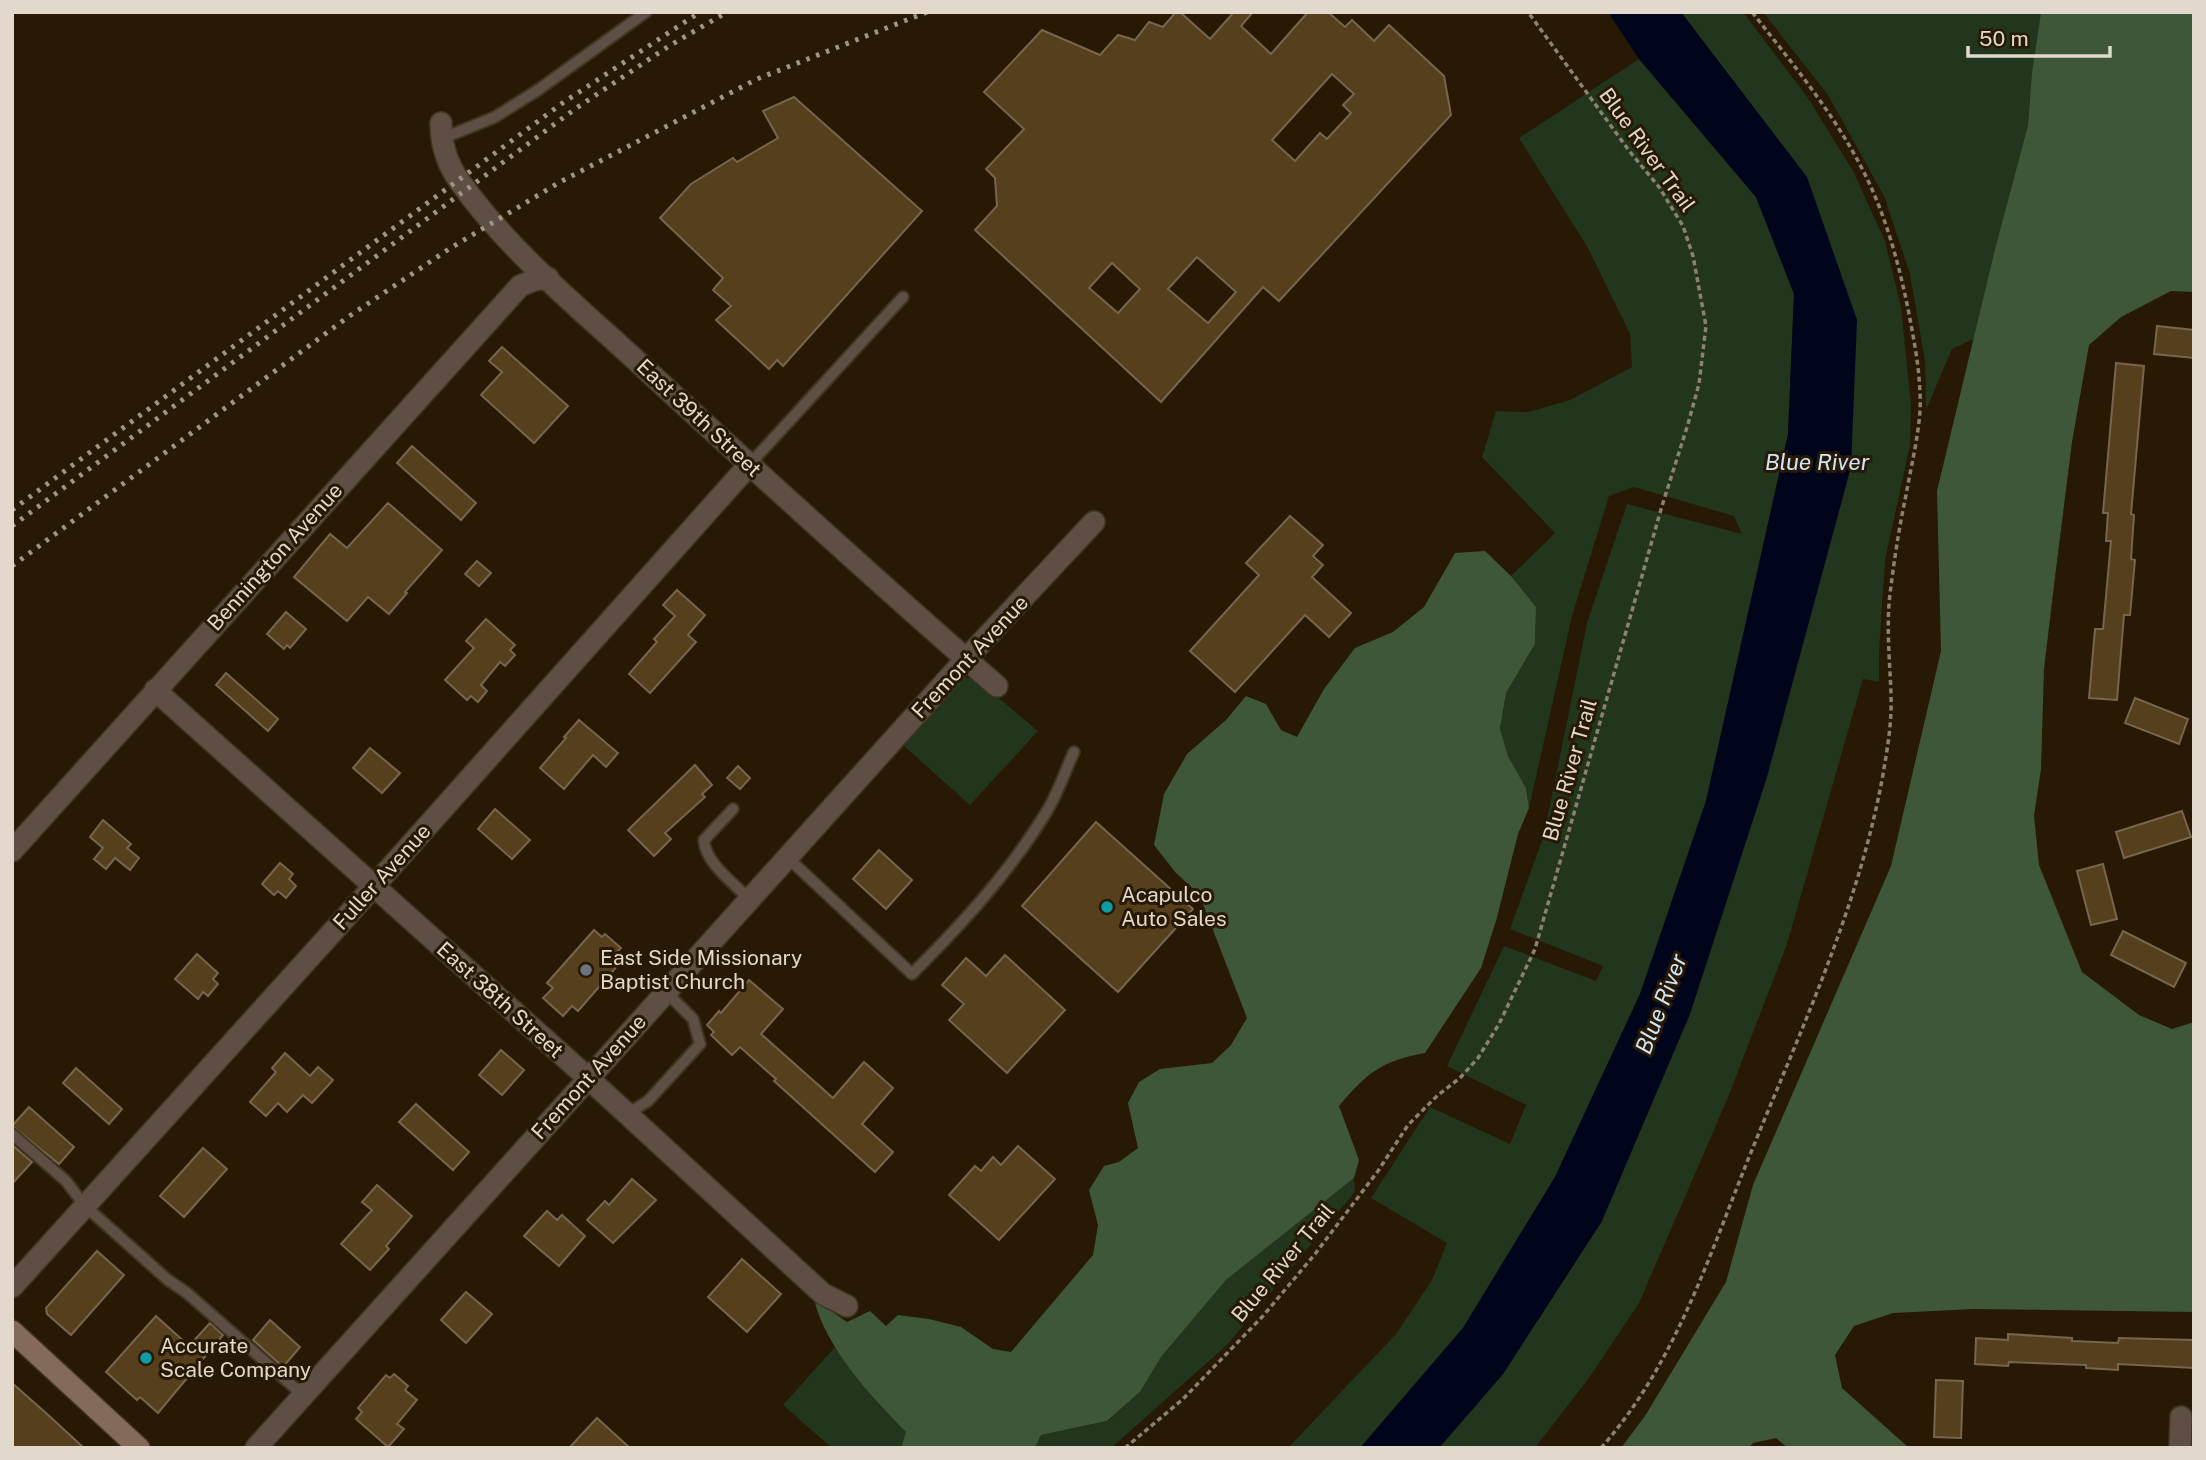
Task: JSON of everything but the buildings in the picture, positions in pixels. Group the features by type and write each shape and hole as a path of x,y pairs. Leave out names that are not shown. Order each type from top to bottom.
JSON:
{"main road":[{"path":"12,1331 139,1448"}],"street":[{"name":"East 39th Street","path":"441,131 445,154 458,180 492,223 749,464 997,686"},
{"name":"Bennington Avenue","path":"12,851 520,286 548,278"},
{"name":"Fuller Avenue","path":"12,1287 374,886 749,464"},
{"name":"Fremont Avenue","path":"256,1448 966,659 1094,522"},
{"name":"East 38th Street","path":"155,690 588,1078 823,1294 847,1306"},
{"path":"2180,1448 2181,1417"}],"lane":[{"path":"441,131 495,117 538,90 646,12"},
{"path":"749,464 903,297"},
{"path":"787,857 912,974 966,919 1019,855 1048,808 1074,752"},
{"path":"733,809 704,840 704,848 709,858 750,899"},
{"path":"627,1114 648,1101 700,1044 693,1019 666,992"},
{"path":"12,1134 66,1181 85,1206 303,1395"}],"path":[{"name":"Blue River Trail","path":"1125,1448 1182,1399 1263,1316 1323,1244 1378,1171 1408,1125 1438,1095 1460,1078 1478,1058 1499,1024 1535,949 1688,424 1699,384 1706,326 1693,256 1683,226 1659,187 1528,12"},
{"path":"1601,1448 1642,1393 1674,1338 1703,1276 1843,924 1862,868 1890,732 1890,597 1920,406 1915,345 1897,260 1878,204 1850,146 1805,79 1752,12"}],"green space":[{"path":"1681,12 1743,12 1808,98 1853,171 1885,241 1901,307 1911,405 1910,445 1885,560 1879,682 1863,679 1787,944 1727,1100 1639,1303 1589,1378 1535,1448 1439,1448 1503,1374 1602,1221 1857,320"},
{"path":"1763,12 2041,12 2028,125 1974,339 1952,349 1926,410 1925,361 1910,274 1884,196 1828,95"},
{"path":"2041,12 2194,12 2194,292 2171,291 2121,317 2089,345 2072,442 2044,669 2041,769 2034,816 2039,865 2082,972 2139,1015 2172,1029 2194,1022 2194,1312 1973,1309 1893,1313 1854,1326 1835,1355 1842,1388 1909,1448 1788,1448 1776,1438 1753,1443 1748,1448 1621,1448 1645,1416 1726,1282 1753,1185 1891,866 1941,651 1937,491 2028,125"},
{"path":"1639,59 1756,197 1794,294 1788,434 1706,801 1640,994 1555,1177 1463,1328 1360,1448 1288,1448 1396,1334 1432,1280 1447,1243 1371,1198 1430,1107 1510,1144 1526,1105 1447,1066 1504,946 1596,981 1603,966 1510,929 1544,835 1587,623 1627,504 1742,534 1734,516 1634,487 1609,496 1572,616 1529,808 1526,788 1508,756 1500,729 1506,693 1535,644 1536,607 1511,576 1555,533 1482,457 1496,411 1528,412 1570,400 1632,367 1630,334 1588,248 1519,138"},
{"path":"1485,551 1511,576 1536,607 1535,644 1506,693 1500,729 1508,756 1526,788 1529,808 1518,834 1481,968 1425,1053 1397,1060 1376,1070 1339,1106 1359,1160 1354,1178 1226,1280 1161,1357 1140,1392 1107,1421 1041,1435 1035,1448 901,1448 906,1432 851,1371 828,1335 814,1299 847,1322 870,1311 886,1326 898,1315 929,1319 961,1327 993,1349 1011,1352 1093,1255 1098,1225 1089,1190 1104,1166 1119,1162 1138,1148 1128,1103 1139,1082 1160,1069 1212,1063 1231,1045 1247,1018 1199,894 1176,873 1154,845 1164,794 1187,754 1226,720 1246,696 1266,704 1281,730 1297,737 1324,689 1355,648 1393,632 1424,607 1455,553"},
{"path":"962,678 975,678 1038,731 970,805 904,746"},
{"path":"1354,1178 1355,1192 1227,1345 1111,1448 1035,1448 1041,1435 1108,1421 1140,1392 1161,1357 1226,1280"},
{"path":"835,1347 880,1406 906,1432 901,1448 832,1448 783,1405"}],"water":[{"name":"Blue River","path":"1608,12 1681,12 1807,177 1857,320 1851,467 1767,777 1690,1014 1602,1221 1503,1374 1439,1448 1360,1448 1463,1328 1555,1177 1640,994 1706,801 1788,434 1794,294 1756,197 1639,59"}],"railway":[{"path":"12,510 564,102 700,12"},
{"path":"12,526 575,109 669,46 727,12"},
{"path":"12,566 348,317 449,249 560,182 757,79 927,12"}],"place":[{"name":"Acapulco Auto Sales","path":"1107,907"},
{"name":"East Side Missionary Baptist Church","path":"586,970"},
{"name":"Accurate Scale Company","path":"146,1358"}]}
